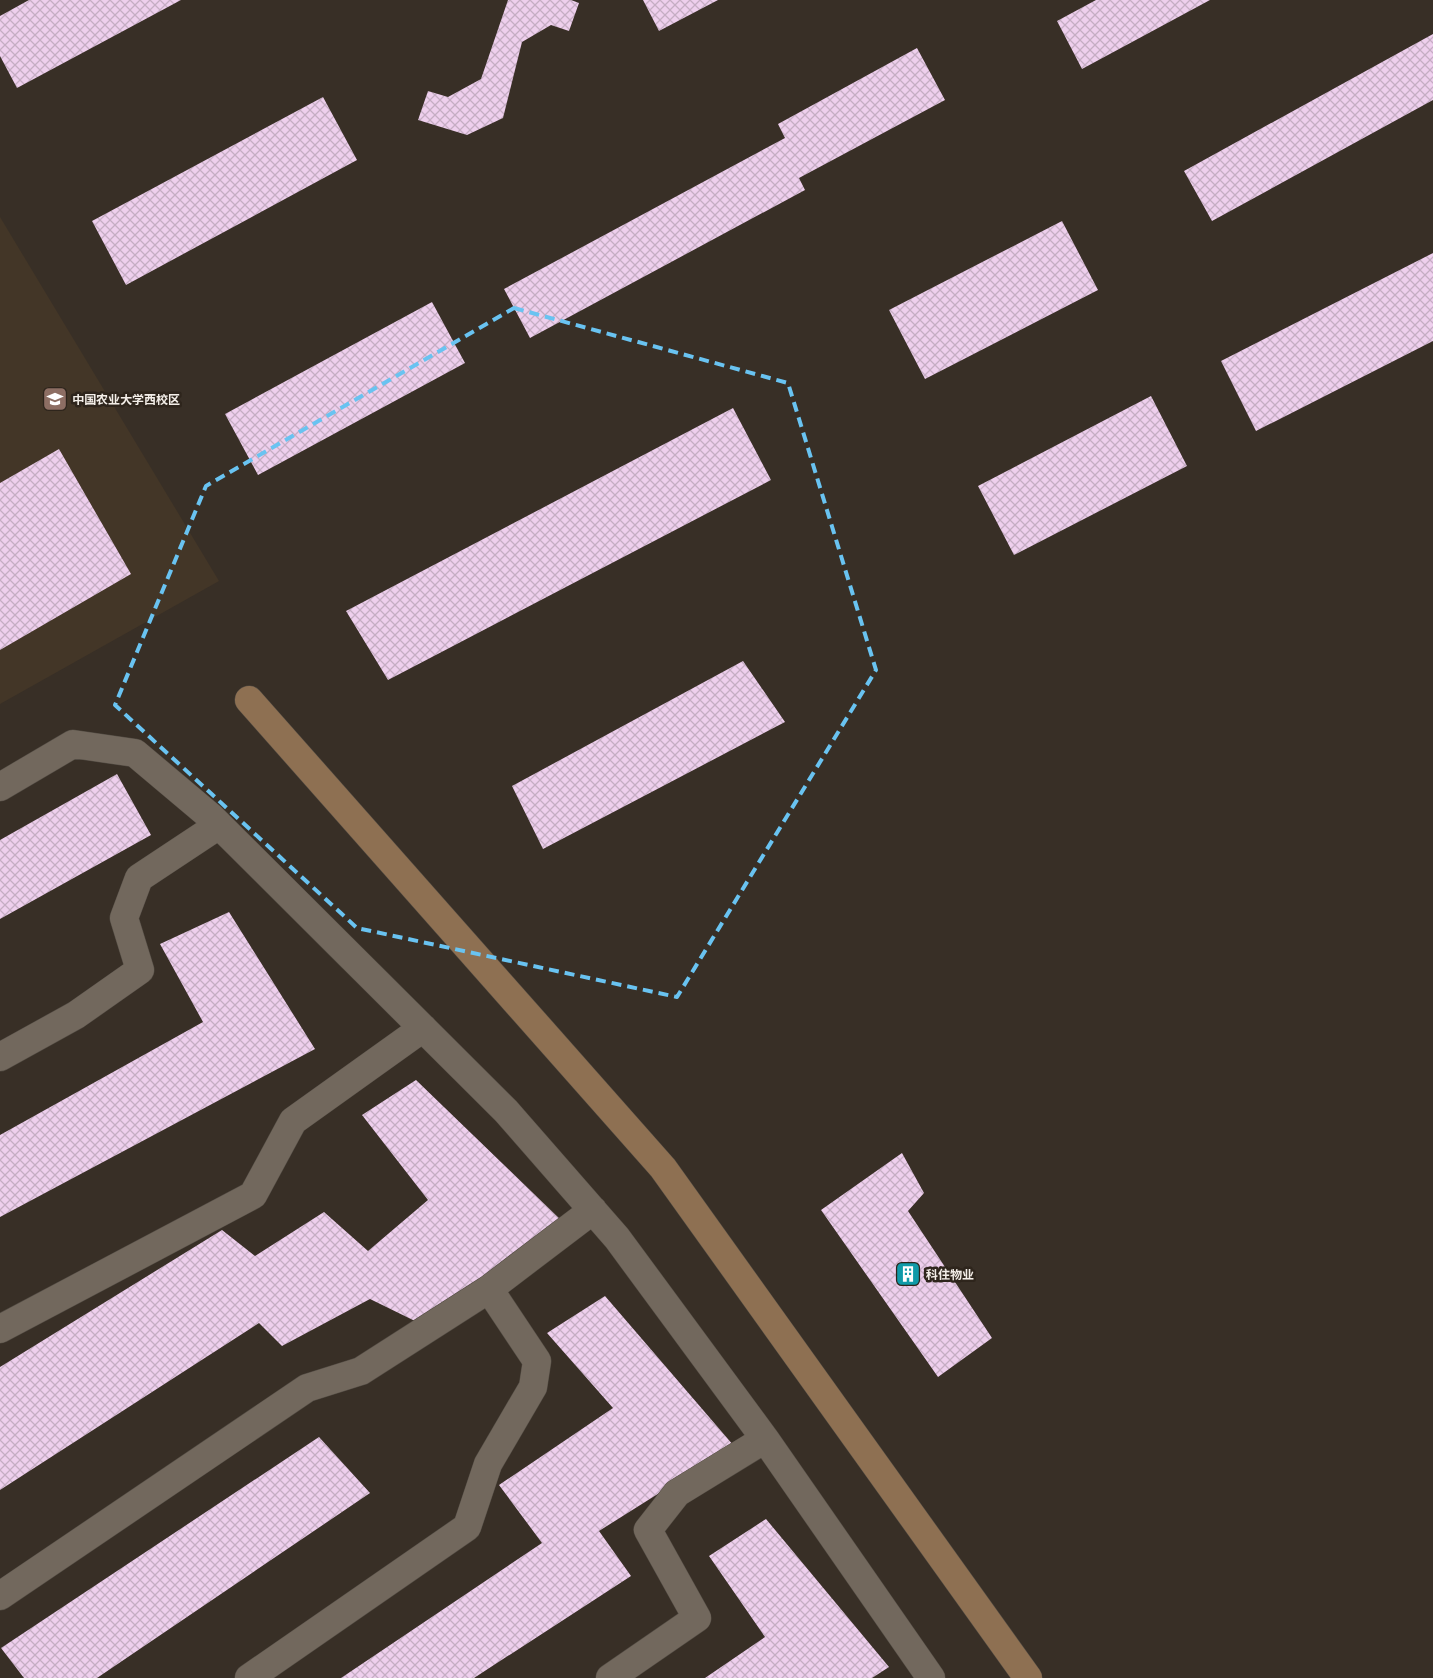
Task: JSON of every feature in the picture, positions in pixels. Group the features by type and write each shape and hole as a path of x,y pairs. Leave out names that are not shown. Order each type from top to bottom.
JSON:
{"street":[{"path":"249,700 663,1168 1028,1678"},
{"path":"0,787 73,744 135,752 219,825 506,1111 617,1238 765,1439 923,1676"},
{"path":"0,1057 76,1015 140,970 124,918 140,878 219,825"},
{"path":"0,1329 253,1196 293,1121 423,1028"},
{"path":"0,1596 307,1388 360,1371 489,1289 593,1210"},
{"path":"249,1678 468,1527 488,1464 533,1387 537,1361 489,1289"},
{"path":"610,1678 697,1618 648,1530 677,1494 765,1439"}],"highlighted area":[{"path":"514,308 788,383 876,670 677,997 357,928 115,705 206,486"}],"shaded area":[{"name":"中国农业大学西校区","path":"0,217 219,581 0,704"}],"building":[{"path":"29,0 181,0 17,88 0,56 0,16"},
{"path":"508,0 571,0 579,3 569,31 551,25 522,42 503,118 467,135 418,120 428,91 448,97 481,79"},
{"path":"643,0 718,0 659,31"},
{"path":"1096,0 1210,0 1082,69 1057,21"},
{"path":"1433,34 1433,100 1212,221 1184,171"},
{"path":"917,48 945,100 799,178 805,190 530,338 504,289 785,138 778,124"},
{"path":"323,97 357,160 126,285 92,221"},
{"path":"1062,221 1098,290 925,379 889,310"},
{"path":"1433,253 1433,341 1256,431 1221,361"},
{"path":"432,302 465,363 258,475 225,414"},
{"path":"1151,396 1187,466 1014,555 978,486"},
{"path":"733,408 771,480 388,680 346,611"},
{"path":"59,449 131,574 0,650 0,483"},
{"path":"743,661 785,722 543,849 512,786"},
{"path":"117,774 151,835 0,919 0,840"},
{"path":"229,912 315,1049 0,1217 0,1135 203,1022 160,944"},
{"path":"416,1080 563,1222 417,1322 370,1299 282,1346 259,1323 0,1490 0,1367 222,1230 255,1256 324,1212 368,1251 428,1200 362,1115"},
{"name":"科住物业","path":"902,1153 924,1193 908,1211 992,1338 938,1377 821,1210"},
{"path":"605,1296 734,1446 599,1531 631,1576 474,1678 341,1678 542,1543 499,1485 613,1408 547,1333"},
{"path":"319,1437 370,1493 97,1678 24,1678 1,1648"},
{"path":"766,1519 889,1667 872,1678 705,1678 765,1637 709,1556"}],"place":[{"name":"中国农业大学西校区","path":"55,399"},
{"name":"科住物业","path":"908,1274"}]}
